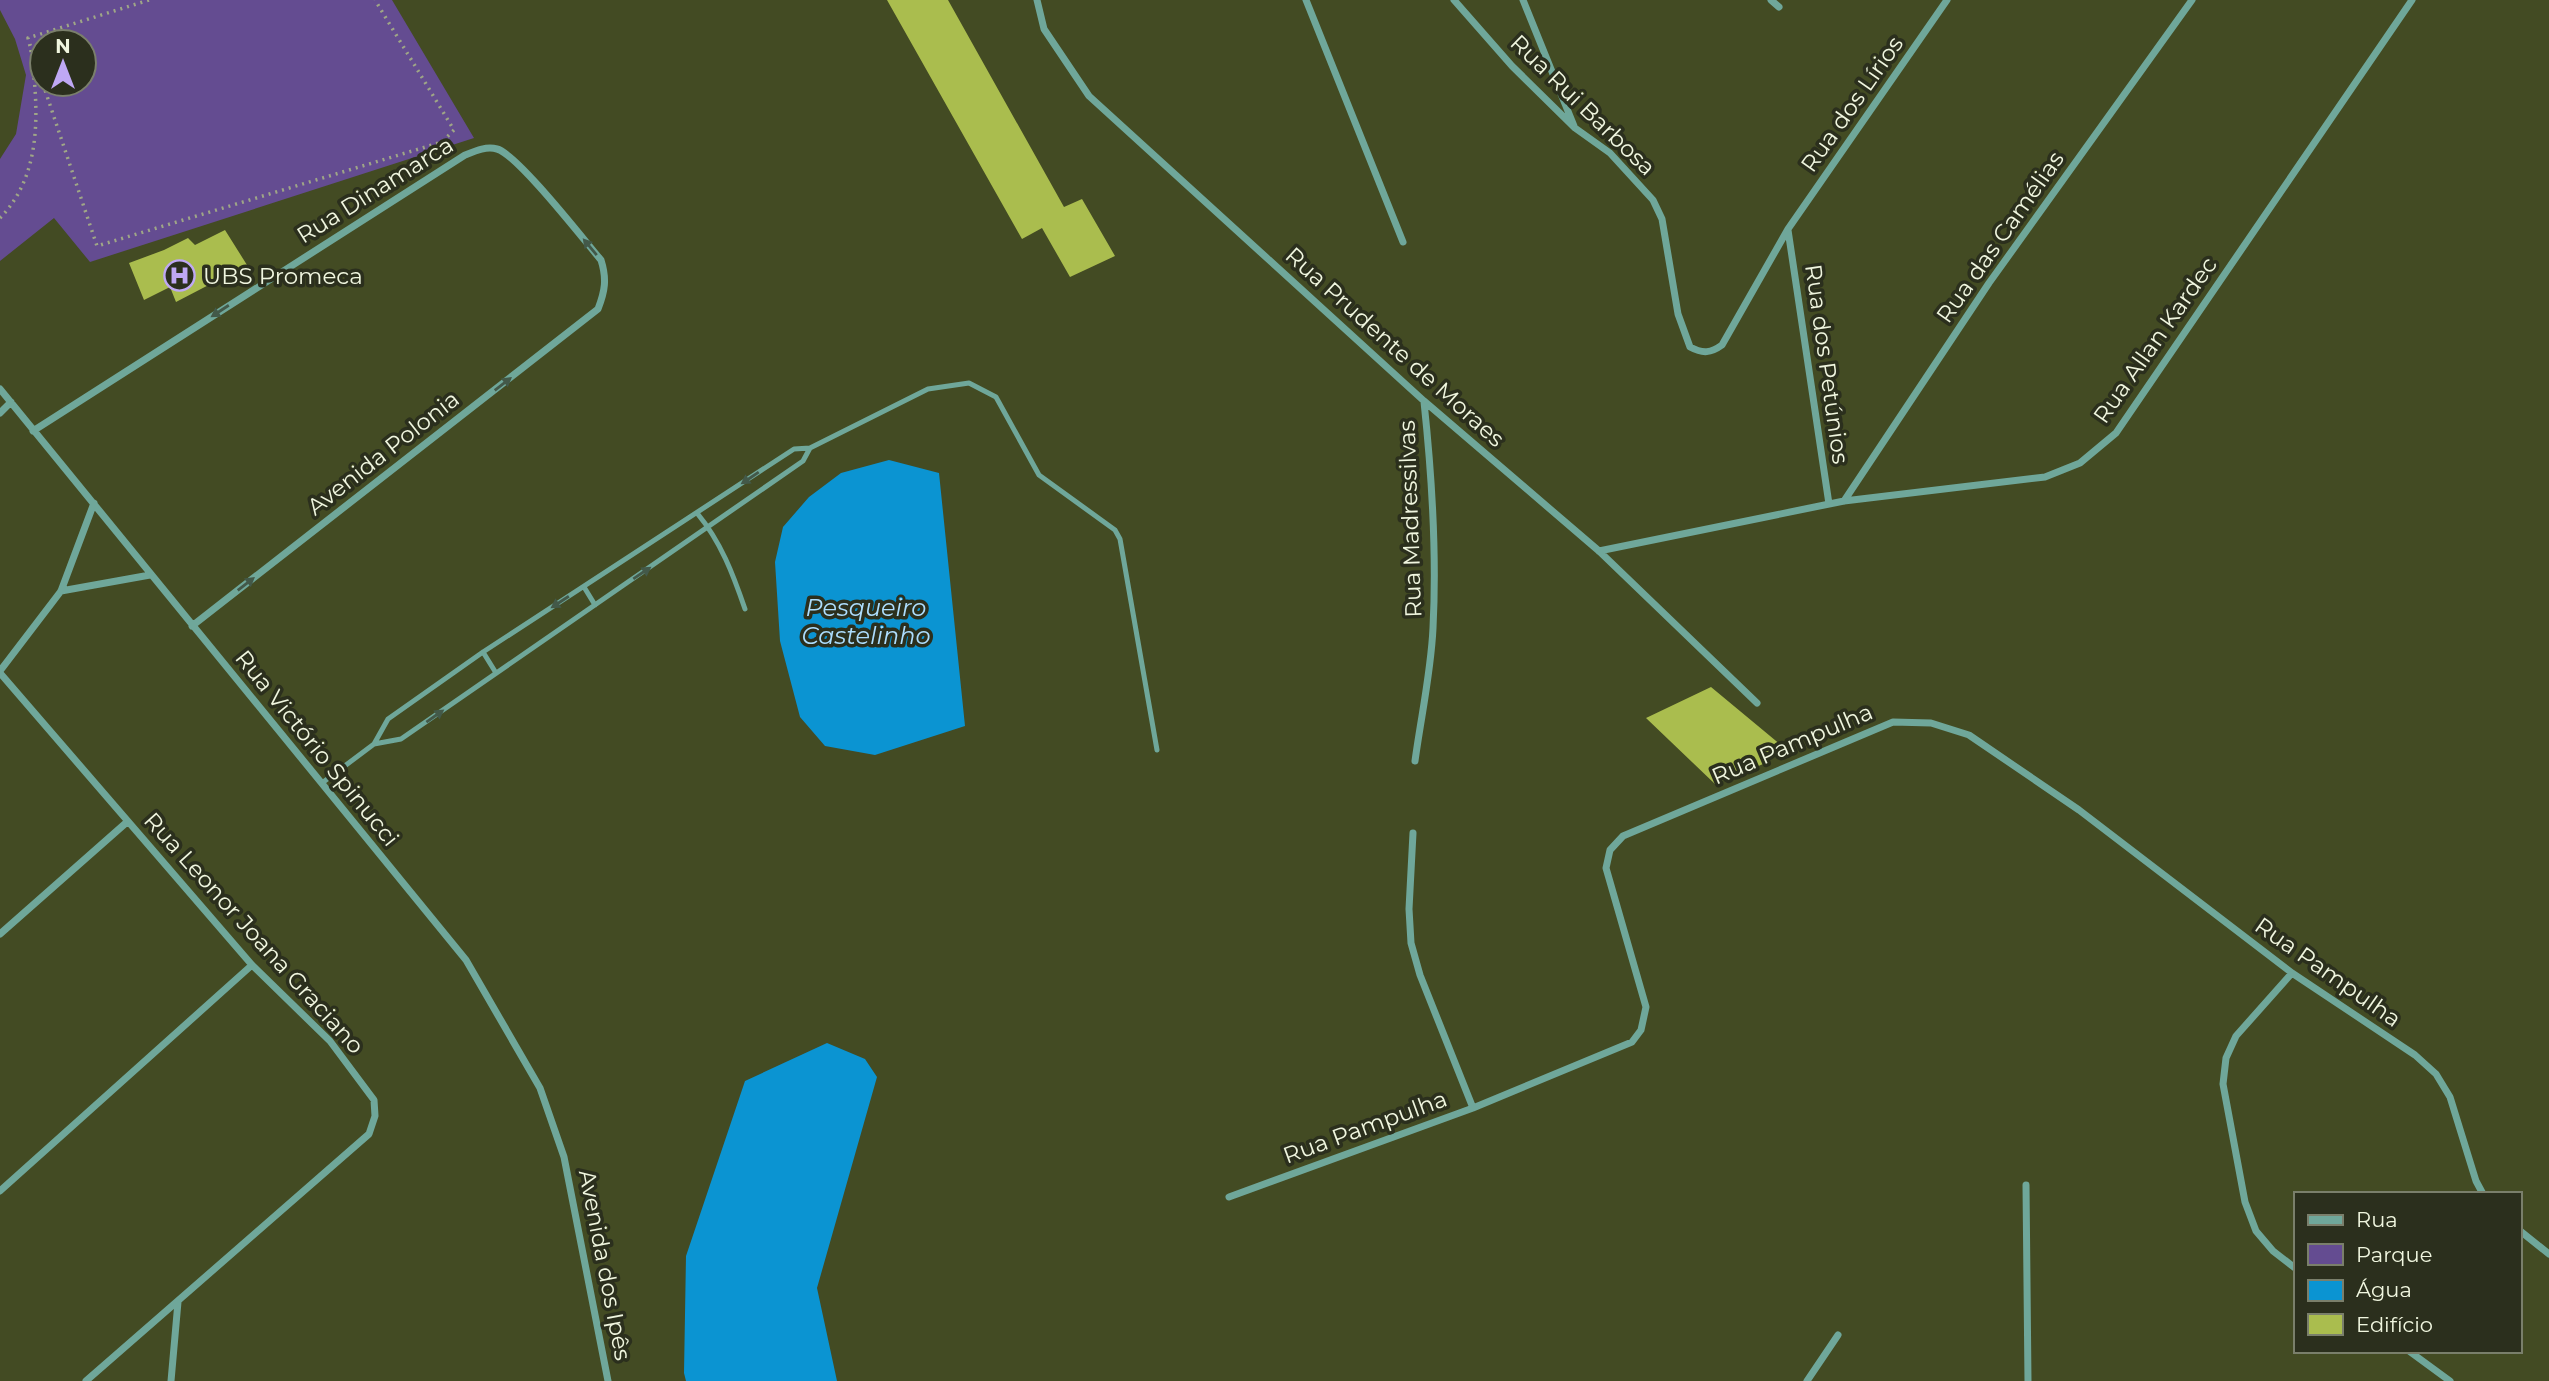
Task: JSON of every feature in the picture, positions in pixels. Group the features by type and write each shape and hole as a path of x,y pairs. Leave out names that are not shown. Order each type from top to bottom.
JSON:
{"street":[{"name":"Rua Prudente de Moraes","path":"1037,0 1044,29 1089,96 1424,401 1599,551 1757,703"},
{"path":"1306,0 1403,242"},
{"name":"Rua Rui Barbosa","path":"1454,0 1512,66 1575,128 1610,153 1653,200 1662,219 1678,314 1690,347 1698,352 1712,352"},
{"path":"1523,0 1575,128"},
{"path":"1771,0 1779,7"},
{"name":"Rua dos Lírios","path":"1712,352 1722,345 1788,229 1947,0"},
{"name":"Rua das Camélias","path":"1844,501 1989,283 2192,0"},
{"name":"Rua Allan Kardec","path":"1599,551 1844,501 2045,477 2080,463 2116,433 2412,0"},
{"name":"Rua Dinamarca","path":"33,431 465,155 482,148 498,149 526,172 601,260 606,277 605,292 598,309"},
{"name":"Rua dos Petúnios","path":"1788,229 1829,504"},
{"name":"Avenida Polonia","path":"192,626 598,309"},
{"name":"Rua Victório Spinucci","path":"0,388 466,960 540,1088 564,1157"},
{"name":"Rua Madressilvas","path":"1415,761 1433,629 1433,500 1424,401"},
{"path":"0,412 11,402"},
{"path":"0,672 61,592 94,503"},
{"path":"61,592 150,575"},
{"name":"Rua Leonor Joana Graciano","path":"0,672 252,965 330,1041 374,1100 375,1116 369,1134 86,1381"},
{"name":"Rua Pampulha","path":"1229,1197 1473,1108 1632,1042 1641,1030 1646,1007 1606,868 1610,850 1623,836 1893,722 1931,723 1969,735 2079,810 2292,974 2415,1055 2435,1074 2450,1097 2476,1181 2482,1192"},
{"path":"0,934 127,822"},
{"path":"1413,833 1409,909 1411,943 1420,975 1473,1108"},
{"path":"0,1191 252,965"},
{"path":"2292,974 2236,1036 2227,1058 2223,1084 2245,1202 2256,1231 2273,1251 2294,1267"},
{"name":"Avenida dos Ipês","path":"564,1157 608,1381"},
{"path":"2026,1185 2028,1381"},
{"path":"2521,1232 2549,1254"},
{"path":"172,1381 178,1303"},
{"path":"1807,1381 1838,1335"},
{"path":"2412,1353 2450,1381"}],"lane":[{"path":"374,744 387,719 483,652 794,449 810,448 928,389 969,383 996,397 1039,475 1115,530 1120,539 1157,750"},
{"path":"321,783 374,744 401,739 496,674 803,461 810,448"},
{"path":"697,513 709,527 730,564 745,609"},
{"path":"584,587 595,605"},
{"path":"483,652 496,674"}],"path":[{"path":"60,28 149,0"},
{"path":"48,98 97,246 442,142 454,130 375,0"},
{"path":"0,218 24,182 34,146 36,98"}],"green space":[{"path":"0,0 392,0 474,138 90,262 54,218 0,261 0,159 16,134 26,75 15,39 0,10"}],"water":[{"name":"Pesqueiro Castelinho","path":"889,460 939,473 965,726 875,755 825,746 800,717 780,641 775,562 783,527 809,497 841,473"},
{"path":"827,1043 865,1059 877,1077 817,1288 837,1381 686,1381 686,1256 745,1081"}],"building":[{"path":"887,0 948,0 1064,207 1082,199 1115,256 1070,277 1042,228 1022,239"},
{"name":"UBS Promeca","path":"225,230 247,265 176,302 170,287 144,300 129,263 188,238 195,245"},
{"path":"1711,687 1781,745 1768,762 1715,784 1646,718"}],"place":[{"name":"UBS Promeca","path":"180,276"}]}
